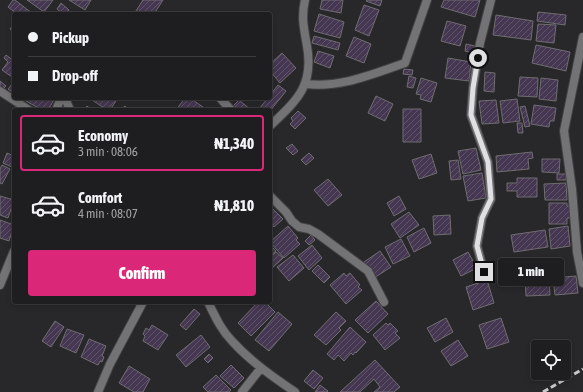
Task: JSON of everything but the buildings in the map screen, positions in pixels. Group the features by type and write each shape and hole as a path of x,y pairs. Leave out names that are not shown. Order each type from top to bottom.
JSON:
{"street":[{"path":"272,124 291,106 306,84 309,70 302,23 305,0"},
{"path":"306,84 320,85 350,82 405,63 427,0"},
{"path":"484,272 477,246 482,218 491,199 488,168 484,150 471,115 473,88 480,43 491,0"},
{"path":"583,37 564,131 572,189 577,252 583,283"},
{"path":"0,91 12,99"},
{"path":"13,100 25,108"},
{"path":"222,100 229,108"},
{"path":"272,198 299,227 309,229 318,234 368,272 384,302"},
{"path":"0,286 12,256"},
{"path":"98,392 110,364 142,304"},
{"path":"209,304 218,322 231,341 261,368 295,392"},
{"path":"242,392 261,368"}],"railway":[{"path":"543,392 583,369"}],"route":[{"path":"478,58 473,88 471,115 488,162 491,199 482,218 477,246 484,272"}]}
